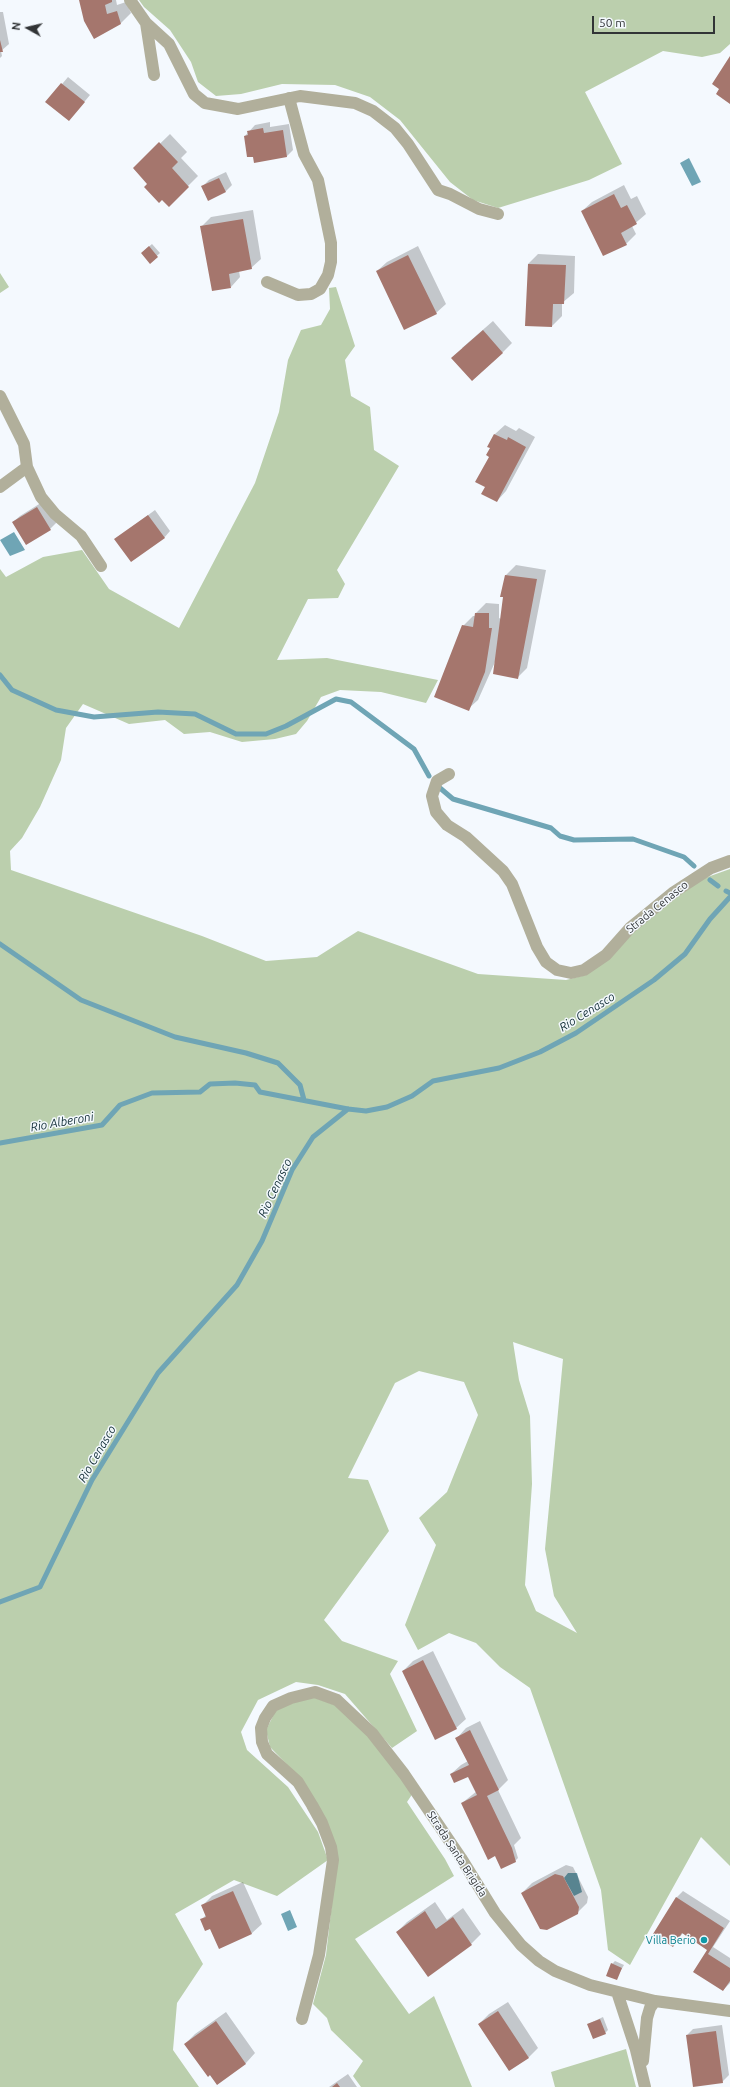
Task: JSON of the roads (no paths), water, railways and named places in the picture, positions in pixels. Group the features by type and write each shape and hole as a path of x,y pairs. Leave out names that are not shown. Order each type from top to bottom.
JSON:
{"street":[{"path":"130,0 146,23 169,44 194,94 205,102 238,109 300,96 355,103 373,111 395,128 438,190 450,194 479,209 498,214"},
{"path":"146,23 154,75"},
{"path":"267,282 298,295 311,294 320,289 328,275 331,262 331,243 318,180 304,154 290,98"},
{"path":"0,396 24,444 27,467 41,498 56,514 81,536 101,566"},
{"path":"0,487 27,467"},
{"name":"Strada Cenasco","path":"449,774 437,781 432,796 436,812 447,825 466,837 503,871 512,884 537,947 546,962 557,970 571,973 584,970 606,955 630,928 674,892 711,868 730,861"},
{"name":"Strada Santa Brigida","path":"302,2019 320,1947 333,1860 331,1847 322,1823 298,1782 267,1754 262,1742 261,1728 265,1718 273,1706 291,1698 315,1692 337,1700 372,1733 404,1774 461,1858 495,1913 521,1945 539,1961 555,1970 590,1985 655,2001 730,2011"},
{"path":"617,1992 636,2050 644,2082"},
{"path":"644,2082 647,2018 650,2008 655,2001"}],"water":[{"path":"689,158 701,182 692,186 680,163"},
{"path":"14,532 25,550 10,556 0,540"},
{"path":"568,1873 577,1873 582,1892 574,1896 564,1878"},
{"path":"290,1910 297,1927 288,1931 281,1914"}],"waterway":[{"path":"0,675 12,690 56,710 94,717 158,712 195,714 236,734 266,734 286,726 336,699 351,702 414,749 429,776"},
{"path":"440,788 453,799 551,828 560,836 574,840 633,839 684,857 694,866"},
{"path":"710,880 718,886"},
{"path":"726,891 730,893"},
{"name":"Rio Cenasco","path":"0,1143 102,1125 120,1105 152,1093 200,1092 210,1084 235,1083 255,1085 260,1092 348,1109 366,1111 387,1107 412,1096 433,1081 499,1068 540,1052 576,1033 654,980 685,954 710,919 730,897"},
{"path":"0,944 81,1000 175,1037 246,1053 278,1063 300,1085 304,1100"},
{"name":"Rio Cenasco","path":"0,1602 40,1587 92,1480 158,1373 237,1285 262,1241 292,1170 313,1137 348,1109"}],"place":[{"name":"Villa Berio","path":"704,1940"}],"water label":[{"name":"Rio Alberoni","path":"62,1122"}]}
